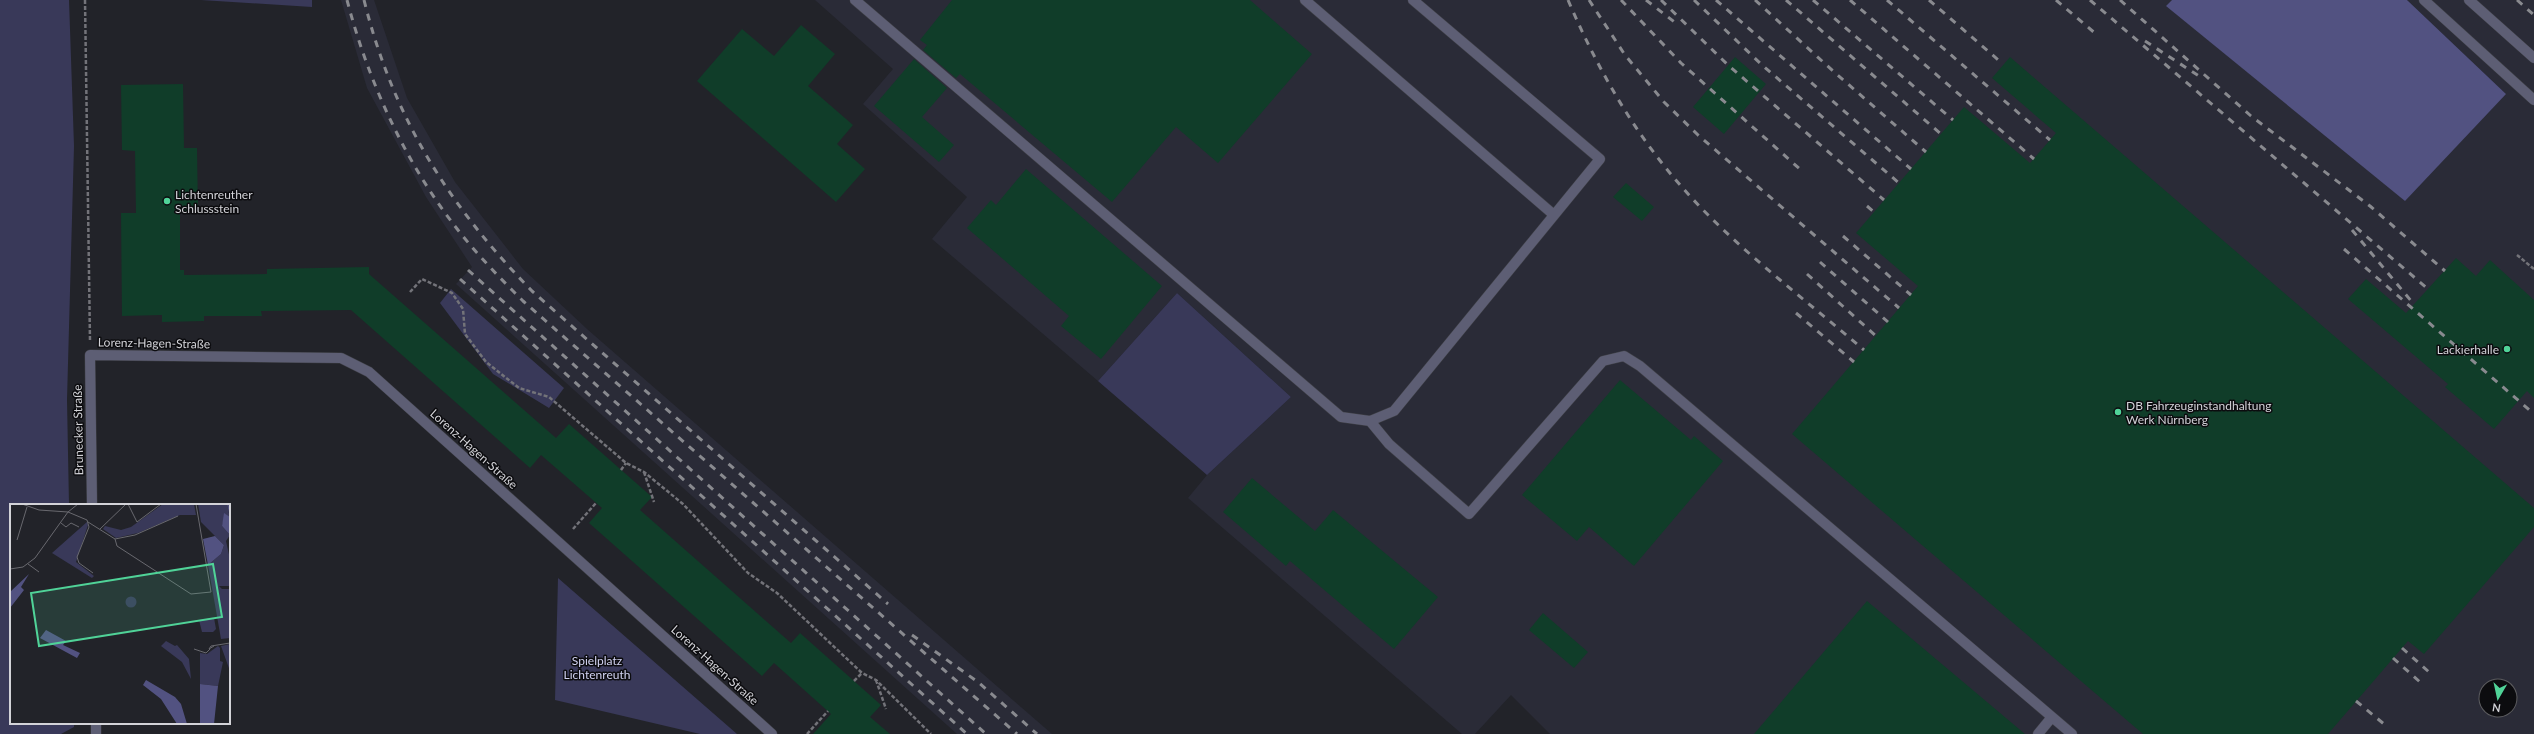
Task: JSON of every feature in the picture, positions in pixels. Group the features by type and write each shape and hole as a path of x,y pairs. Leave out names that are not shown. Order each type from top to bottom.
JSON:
{"street":[{"path":"855,0 1341,417 1370,421 1394,411 1600,159 1413,0"},
{"path":"1305,0 1554,215"},
{"path":"2424,0 2534,100"},
{"path":"2469,0 2534,58"},
{"name":"Brunecker Straße","path":"90,355 92,504"},
{"name":"Lorenz-Hagen-Straße","path":"90,355 341,358 369,372 772,734"},
{"path":"1370,421 1389,444 1469,514 1603,361 1624,356 1640,366 2072,734"},
{"path":"2038,734 2052,717"}],"path":[{"path":"85,0 90,355"},
{"path":"2517,255 2534,269"},
{"path":"410,292 422,279 452,294 462,309 465,334 486,362 519,388 548,398 626,464 644,472 683,504 748,573 777,593 862,673 876,680 931,734"},
{"path":"621,470 626,464"},
{"path":"644,472 654,502"},
{"path":"573,530 596,503"},
{"path":"854,681 862,673"},
{"path":"876,680 886,709"},
{"path":"807,734 828,711"}],"shaded area":[{"path":"341,0 374,0 407,98 455,182 523,269 587,329 1052,734 957,734 456,284 472,267 426,197 367,88"},
{"path":"815,0 2172,0 2166,6 2506,94 2407,0 2534,0 2534,734 1550,734 1511,695 1475,734 1462,734 1188,498 1207,475 1291,397 1177,293 1098,381 932,239 967,197 863,104 893,69"},
{"path":"2172,0 2407,0 2506,94 2405,201 2166,6"}],"green space":[{"path":"0,0 69,0 74,146 67,400 69,504 10,504 10,724 74,724 74,727 61,734 0,734"},
{"path":"201,0 312,0 312,7"},
{"path":"451,289 564,388 549,408 493,374 440,303"},
{"path":"1177,293 1291,397 1207,475 1098,381"},
{"name":"Spielplatz Lichtenreuth","path":"558,578 737,734 700,734 555,700"}],"building":[{"path":"952,0 1250,0 1312,54 1218,163 1176,127 1112,202 960,74 956,78 923,50 927,45 920,40"},
{"path":"801,25 835,54 808,86 853,125 837,144 865,169 836,202 697,81 742,29 774,56"},
{"path":"1735,57 1766,84 1724,134 1693,107"},
{"name":"DB Fahrzeuginstandhaltung Werk Nürnberg","path":"2010,57 2534,508 2534,527 2424,654 2408,641 2328,734 2143,734 1792,434 1918,286 1856,233 1964,107 2030,163 2056,133 1992,78"},
{"path":"914,59 947,88 922,117 954,145 939,162 874,106"},
{"path":"183,84 184,148 197,148 198,212 180,212 180,270 184,270 184,275 267,274 267,269 369,267 369,274 556,438 569,424 652,497 640,510 791,643 800,633 881,705 870,717 890,734 813,734 831,714 774,663 762,676 589,523 602,508 541,455 530,468 351,310 261,311 262,316 204,316 204,321 162,322 162,315 122,316 121,213 136,213 135,151 122,150 121,85"},
{"path":"1026,169 1162,286 1101,359 1061,326 1069,316 967,228 991,200 996,205"},
{"path":"1626,183 1654,207 1642,221 1613,197"},
{"path":"2456,258 2476,276 2490,260 2534,300 2534,398 2527,391 2494,429 2445,387 2448,384 2348,299 2366,279 2406,313"},
{"path":"1620,380 1691,440 1694,436 1723,461 1634,566 1589,527 1577,541 1522,495"},
{"path":"1252,478 1315,531 1333,510 1438,597 1394,649 1290,561 1286,566 1223,512"},
{"path":"1867,601 2025,734 1754,734"},
{"path":"1543,613 1588,652 1574,668 1529,630"}],"railway":[{"path":"347,0 369,69 382,102 398,135 415,167 435,198 456,227 484,261 523,301 1017,734"},
{"path":"364,0 376,43 391,83 408,121 427,157 474,226 502,259 532,291 888,604"},
{"path":"1568,0 1593,53 1620,103 1652,150 1670,173 1729,236 1864,350"},
{"path":"1589,0 1625,55 1664,102 1698,135 1899,308"},
{"path":"1621,0 1681,63 1802,171"},
{"path":"1646,0 1677,24"},
{"path":"1661,0 1728,65 1884,200"},
{"path":"1694,0 1762,65 1899,183"},
{"path":"1716,0 1911,169"},
{"path":"1755,0 1833,71 1926,152"},
{"path":"1786,0 1941,134"},
{"path":"1813,0 1953,120"},
{"path":"1850,0 2034,159"},
{"path":"1887,0 2050,140"},
{"path":"1929,0 2003,64"},
{"path":"2056,0 2096,34"},
{"path":"2090,0 2428,289"},
{"path":"2120,0 2251,116 2370,206 2445,271"},
{"path":"2517,0 2534,15"},
{"path":"2145,41 2202,78"},
{"path":"1867,206 1874,212"},
{"path":"2352,230 2412,302"},
{"path":"1843,236 1911,295"},
{"path":"2344,249 2534,414"},
{"path":"1820,262 1888,322"},
{"path":"468,270 986,734"},
{"path":"1807,274 1876,336"},
{"path":"460,279 967,734"},
{"path":"1796,313 1854,362"},
{"path":"912,635 978,682 1037,734"},
{"path":"2402,648 2429,672"},
{"path":"2393,658 2420,682"},
{"path":"2356,701 2384,724"}],"place":[{"name":"Lichtenreuther Schlussstein","path":"167,201"},
{"name":"Lackierhalle","path":"2507,349"},
{"name":"DB Fahrzeuginstandhaltung Werk Nürnberg","path":"2118,412"}]}
